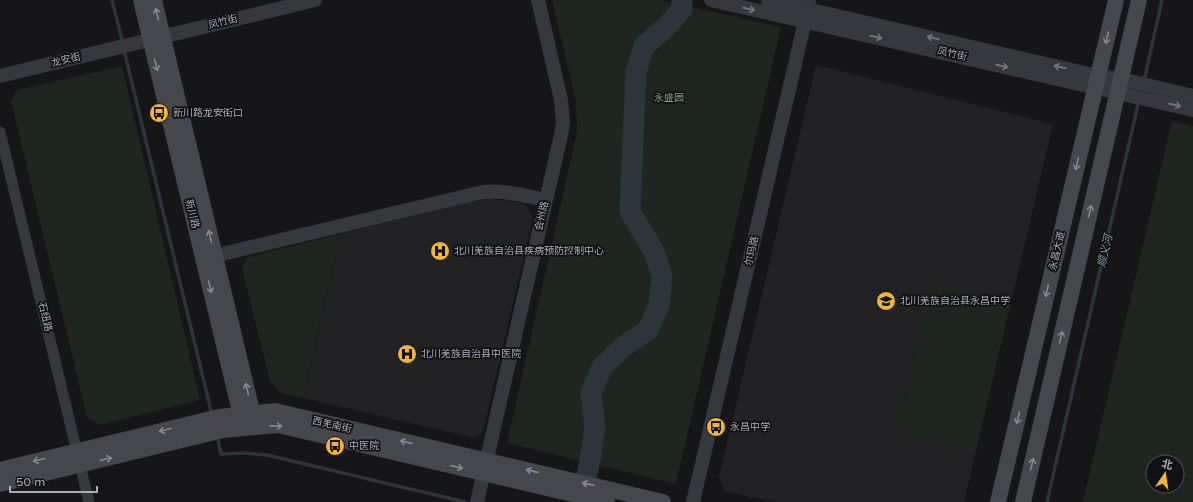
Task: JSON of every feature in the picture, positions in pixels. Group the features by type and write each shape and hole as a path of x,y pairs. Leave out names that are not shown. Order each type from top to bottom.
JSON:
{"main road":[{"name":"新川路","path":"141,0 156,38 248,421"},
{"name":"新川路","path":"154,0 156,38"},
{"name":"永昌大道","path":"998,502 1116,0"},
{"path":"1023,502 1126,87 1139,0"},
{"name":"西羌南街","path":"0,484 78,458 221,423 248,421 278,425 485,467 568,486 605,497 663,502"},
{"name":"西羌南街","path":"0,470 78,458"}],"street":[{"name":"凤竹街","path":"125,46 315,0"},
{"name":"会州路","path":"478,499 561,135 563,112 561,100 538,0"},
{"name":"凤竹街","path":"711,0 807,10"},
{"name":"凤竹街","path":"768,0 1158,95 1193,110"},
{"name":"尔玛路","path":"693,502 807,10"},
{"name":"龙安街","path":"0,76 125,46"},
{"name":"凤竹街","path":"1158,95 1193,96"},
{"name":"石纽路","path":"0,132 89,502"},
{"path":"209,257 483,192 510,192 546,200"}],"shaded area":[{"name":"北川羌族自治县永昌中学","path":"816,65 1053,124 964,502 776,502 724,491 719,477"},
{"name":"北川羌族自治县中医院","path":"488,199 505,200 525,204 533,217 483,432 475,438 303,398 340,234"}],"green space":[{"name":"永盛园","path":"552,0 660,0 781,27 676,484 507,443 577,132 576,101"},
{"path":"122,66 200,400 100,425 87,417 11,101 17,90"},
{"path":"1172,121 1193,126 1193,502 1083,502"},
{"path":"340,234 303,398 281,393 270,381 242,268 247,257"},
{"path":"929,282 1011,301 975,451 897,435"}],"waterway":[{"path":"112,0 123,44"},
{"path":"581,502 591,455 595,427 591,393 602,367 624,346 648,330 659,305 662,276 654,252 630,211 636,72 644,46 666,27 682,9 682,0"},
{"name":"顺义河","path":"1144,81 1162,0"},
{"path":"124,50 212,415"},
{"name":"顺义河","path":"1047,502 1139,100"},
{"path":"217,435 221,454 243,453 267,455 465,502"}],"place":[{"name":"新川路龙安街口","path":"159,113"},
{"name":"北川羌族自治县疾病预防控制中心","path":"440,251"},
{"name":"北川羌族自治县永昌中学","path":"886,301"},
{"name":"北川羌族自治县中医院","path":"407,354"},
{"name":"永昌中学","path":"716,427"},
{"name":"中医院","path":"335,446"}]}
